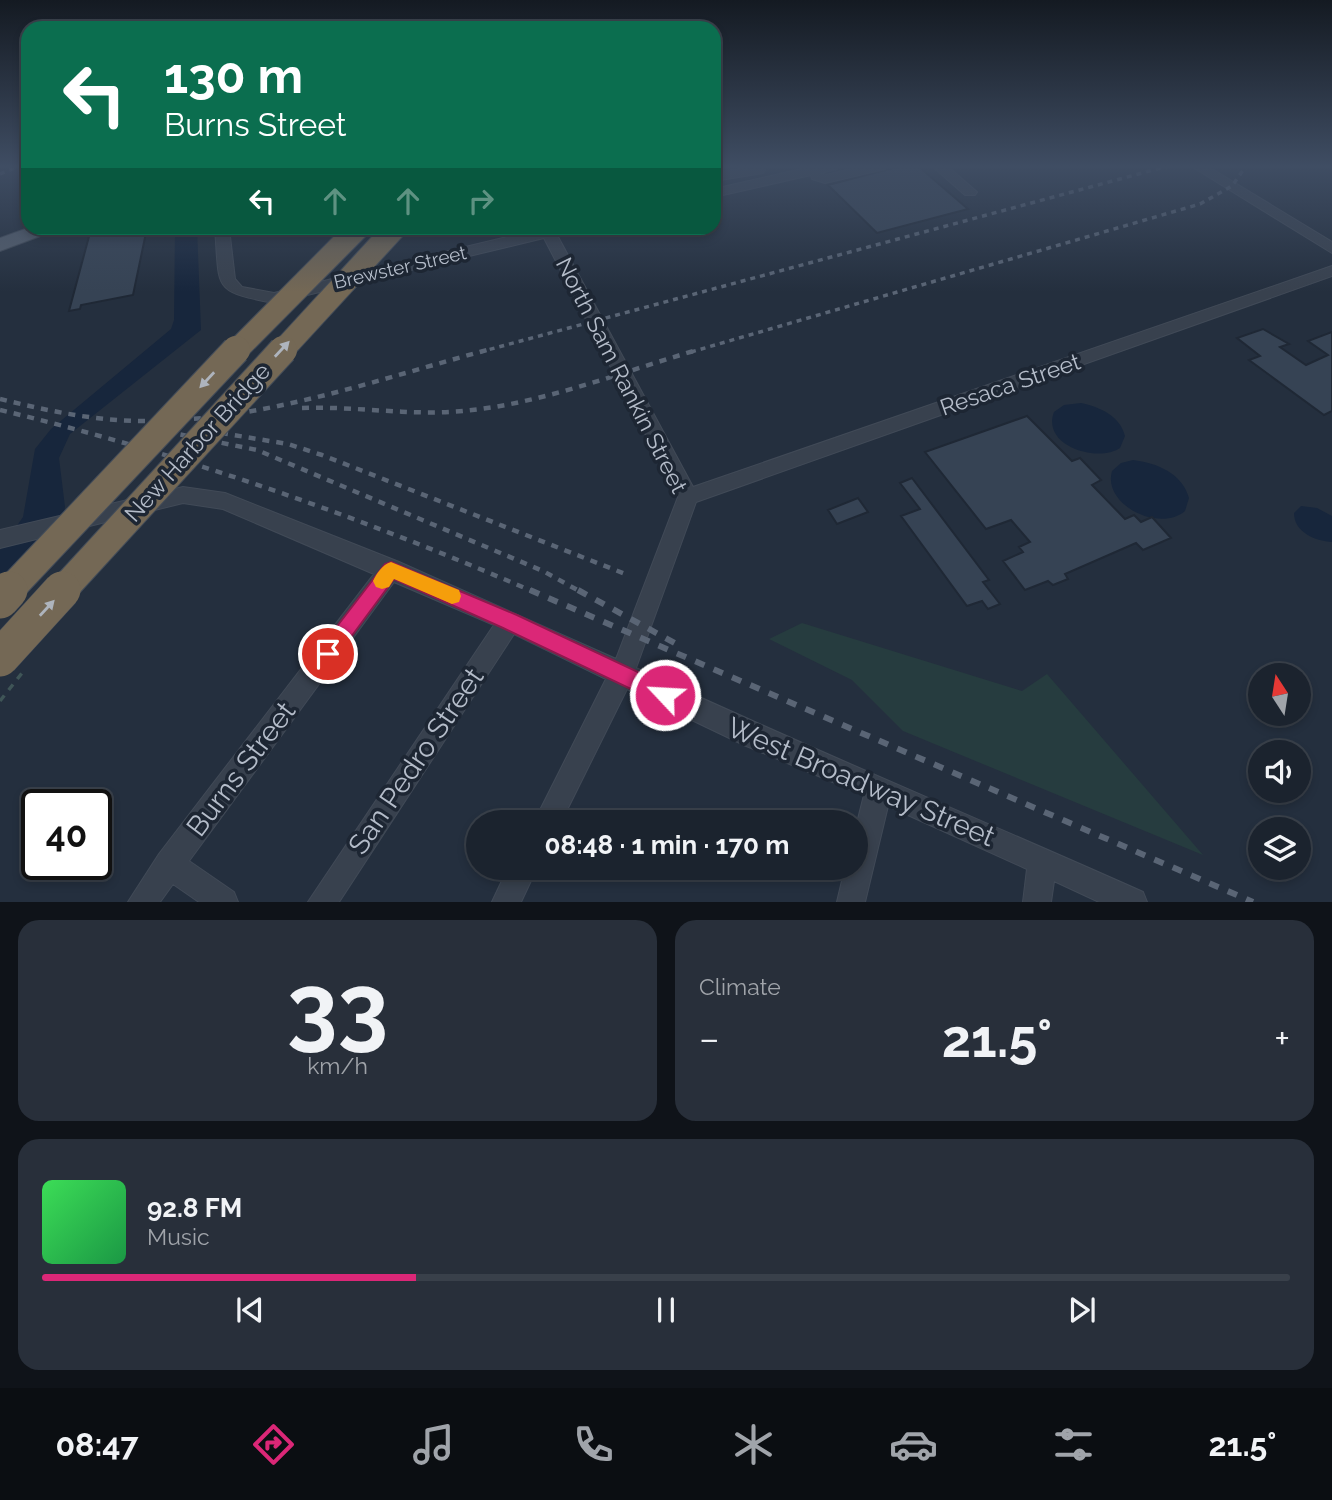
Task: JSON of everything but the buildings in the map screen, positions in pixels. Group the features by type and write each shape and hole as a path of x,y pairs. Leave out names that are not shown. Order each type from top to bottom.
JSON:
{"highway":[{"name":"New Harbor Bridge","path":"0,600 279,304 351,235"},
{"name":"New Harbor Bridge","path":"0,657 389,235"}],"main road":[{"path":"0,246 27,235"}],"street":[{"path":"1267,208 1332,248"},
{"name":"Brewster Street","path":"223,235 227,279 237,291 252,296 274,298 530,235"},
{"name":"North Sam Rankin Street","path":"553,235 688,497 650,604 621,675 553,810"},
{"name":"Resaca Street","path":"688,497 1332,271"},
{"name":"West Broadway Street","path":"6,538 183,495 225,500 510,621 753,736 1133,901"},
{"name":"Burns Street","path":"142,901 391,569"},
{"name":"San Pedro Street","path":"321,901 510,621"},
{"path":"851,901 879,789"},
{"path":"1037,901 1042,860"},
{"path":"169,864 224,901"},
{"path":"506,901 517,880"}],"green space":[{"path":"802,623 1022,691 1047,674 1203,855 903,731 852,680 769,639"}],"water":[{"path":"175,235 197,235 201,330 70,434 59,458 65,507 59,544 0,610 0,550 23,517 35,449 51,429 171,329 174,320"},
{"path":"1081,403 1102,410 1119,423 1125,436 1120,448 1110,452 1086,452 1063,442 1056,434 1052,424 1054,412 1064,405"},
{"path":"1133,460 1159,467 1175,476 1186,489 1189,498 1185,511 1162,519 1135,512 1124,504 1111,483 1112,471 1121,463"},
{"path":"1301,506 1317,508 1332,516 1332,542 1319,540 1302,530 1294,513"}],"railway":[{"path":"480,352 1012,208"},
{"path":"691,352 1186,208"},
{"path":"0,399 102,419 182,420 270,408 314,398 487,350"},
{"path":"302,408 443,412 492,407 581,386 697,350"},
{"path":"0,410 136,446 271,489 403,538 534,592"},
{"path":"153,429 257,450 543,571 581,592"},
{"path":"221,433 288,444 322,455 628,575"},
{"path":"530,590 1253,902"},
{"path":"578,590 682,647"}],"slow traffic":[{"path":"382,581 391,569 452,596"}],"route":[{"path":"328,654 391,569 510,621 665,695"}]}
